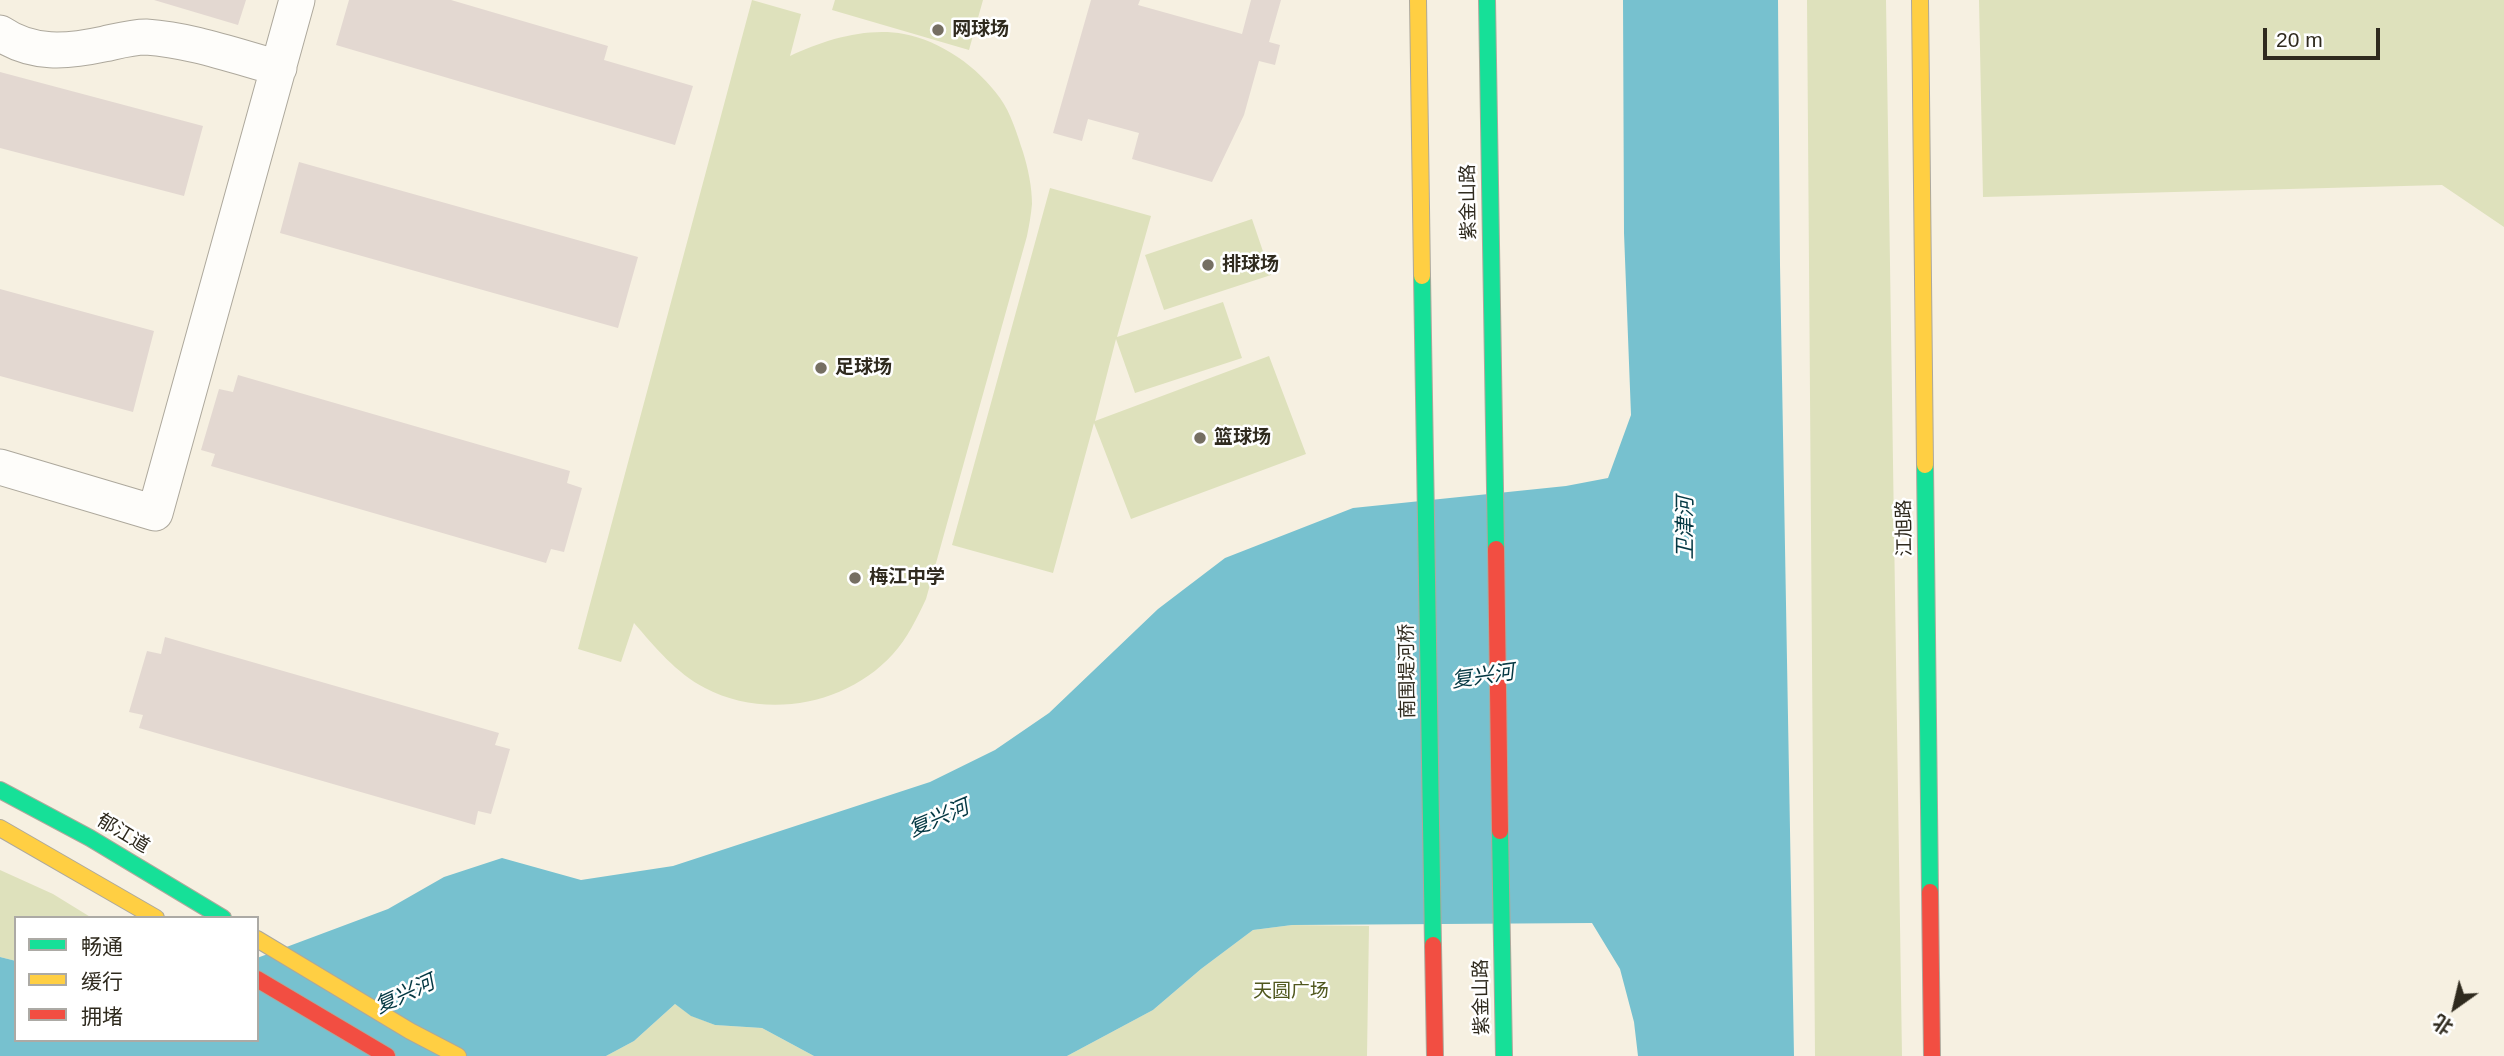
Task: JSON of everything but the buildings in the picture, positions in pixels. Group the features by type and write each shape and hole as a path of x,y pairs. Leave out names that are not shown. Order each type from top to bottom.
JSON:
{"main road":[{"name":"南围堤河桥","path":"1418,0 1435,1056"},
{"name":"紫金山路","path":"1487,0 1504,1056"},
{"name":"江旭路","path":"1920,0 1932,1056"},
{"name":"郁江道","path":"0,789 90,838 220,916"},
{"path":"0,828 153,916"},
{"path":"259,940 410,1031 458,1056"},
{"path":"259,980 387,1056"}],"street":[{"path":"0,467 155,513 297,0"},
{"path":"0,33 31,48 53,52 134,38 176,41 279,68"}],"green space":[{"path":"752,0 801,14 790,56 846,36 890,32 918,37 958,57 981,76 1007,110 1025,158 1032,198 1027,236 926,599 919,614 893,654 853,685 829,696 779,705 729,698 694,682 675,667 634,623 621,662 578,649"},
{"name":"网球场","path":"835,0 983,0 969,50 832,10"},
{"path":"1807,0 1886,0 1902,1056 1815,1056"},
{"path":"1979,0 2504,0 2504,227 2442,185 1983,197"},
{"path":"1050,188 1151,216 1117,337 1223,302 1242,358 1135,393 1116,339 1095,421 1269,356 1306,454 1131,519 1094,423 1053,573 952,545"},
{"name":"排球场","path":"1252,219 1271,275 1164,310 1145,255"},
{"path":"0,870 53,894 89,916 14,916 14,960 0,957"},
{"name":"天圆广场","path":"1292,925 1369,926 1367,1056 1067,1056 1153,1010 1253,930"},
{"path":"675,1004 692,1016 715,1025 762,1028 814,1056 606,1056 634,1041"}],"water":[{"path":"1623,0 1778,0 1794,1056 1638,1056 1634,1022 1620,969 1592,923 1292,925 1253,930 1153,1010 1067,1056 814,1056 762,1028 715,1025 691,1016 675,1004 634,1041 606,1056 0,1056 0,957 14,960 14,1042 259,1042 259,957 388,909 444,877 502,858 581,880 673,866 930,782 995,750 1049,713 1158,609 1225,558 1353,508 1566,486 1608,478 1631,415 1624,233"}],"traffic: fast":[{"path":"1487,0 1496,549"},
{"path":"1422,276 1433,945"},
{"path":"1925,465 1930,892"},
{"path":"0,790 90,838 220,916"},
{"path":"1500,831 1504,1056"}],"traffic: slow":[{"path":"1418,0 1422,276"},
{"path":"1920,0 1925,465"},
{"path":"0,828 153,916"},
{"path":"259,940 410,1031 458,1056"}],"traffic: jam":[{"path":"1496,549 1500,831"},
{"path":"1930,892 1932,1056"},
{"path":"1433,945 1435,1056"},
{"path":"259,980 387,1056"}],"place":[{"name":"网球场","path":"938,30"},
{"name":"排球场","path":"1208,265"},
{"name":"足球场","path":"821,368"},
{"name":"篮球场","path":"1200,438"},
{"name":"梅江中学","path":"855,578"}],"water label":[{"name":"卫津河","path":"1686,528"},
{"name":"复兴河","path":"1483,677"},
{"name":"复兴河","path":"939,819"},
{"name":"复兴河","path":"405,995"}]}
